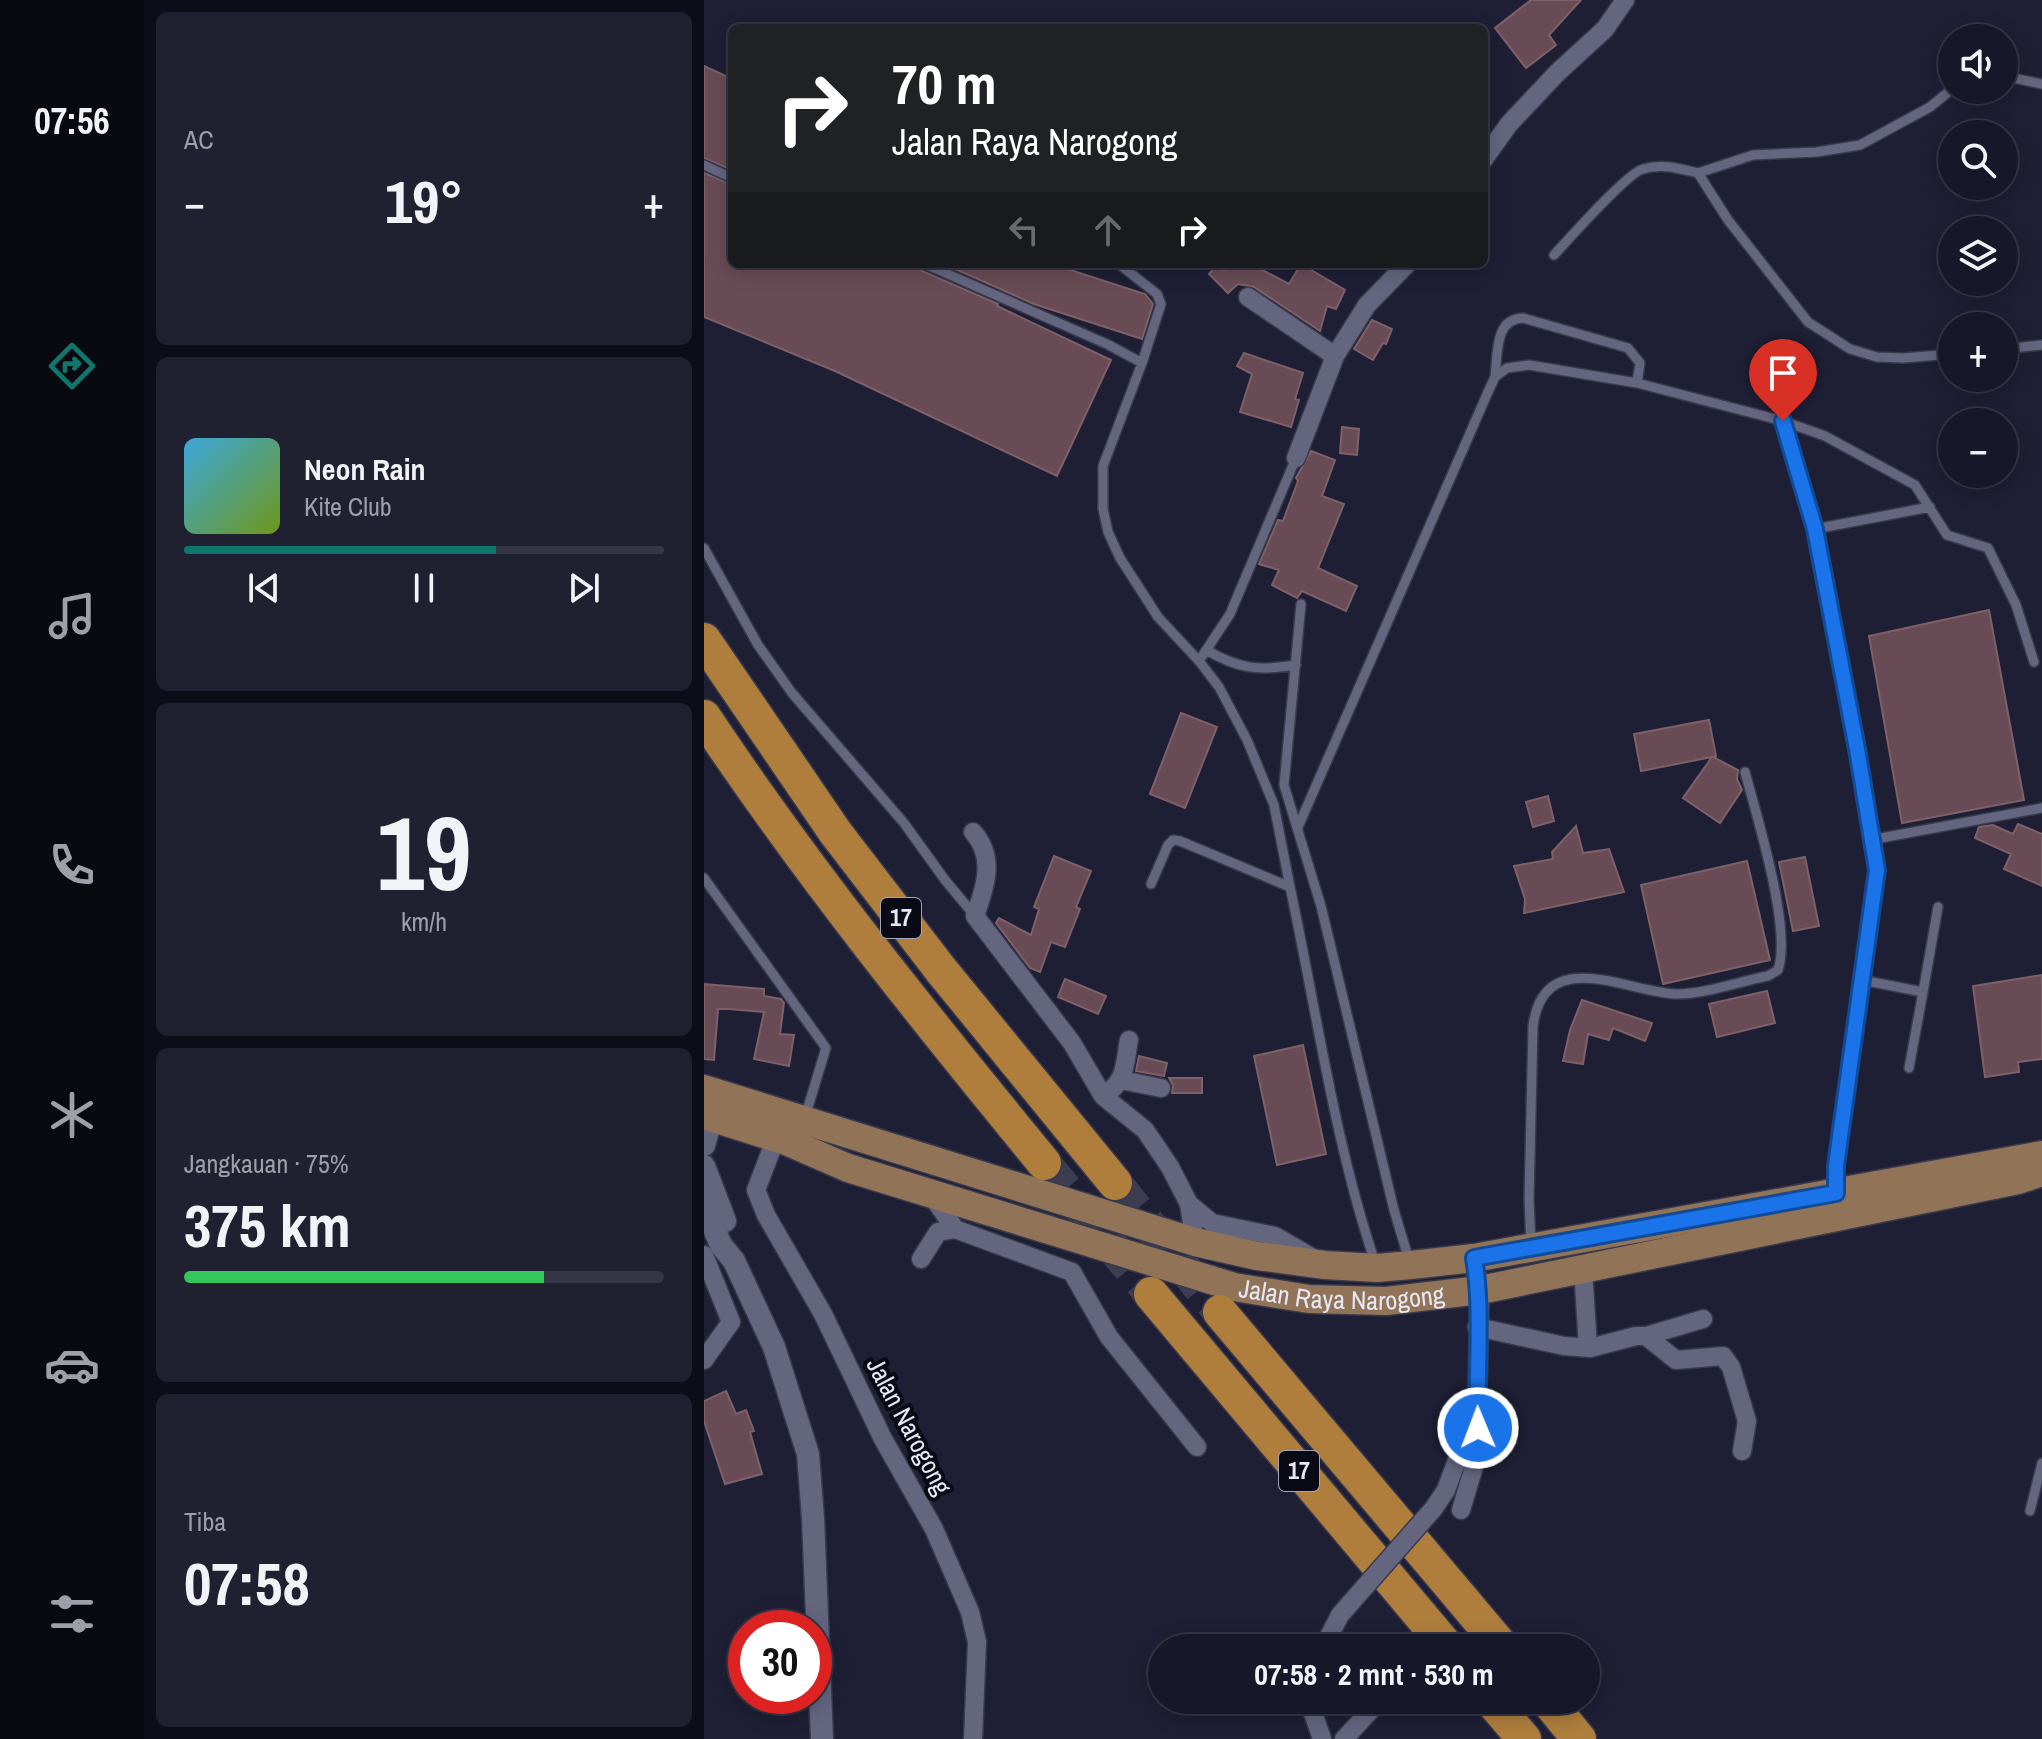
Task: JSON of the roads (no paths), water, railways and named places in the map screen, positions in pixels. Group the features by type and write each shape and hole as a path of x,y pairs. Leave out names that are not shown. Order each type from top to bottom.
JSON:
{"highway":[{"name":"17","path":"704,640 835,832 941,970 1115,1183"},
{"name":"17","path":"704,717 818,881 1044,1163"},
{"name":"17","path":"1151,1294 1436,1634"},
{"name":"17","path":"1220,1312 1491,1634"},
{"path":"1503,1714 1524,1739"},
{"path":"1558,1714 1579,1739"}],"main road":[{"name":"Jalan Raya Narogong","path":"704,1089 1195,1242 1257,1256 1377,1268 1474,1258 2042,1155"},
{"name":"Jalan Raya Narogong","path":"705,1130 786,1141 848,1168 1234,1287 1309,1299 1386,1301 1480,1290 2018,1180 2042,1172"},
{"path":"705,1130 771,1151 848,1168"}],"street":[{"path":"1488,153 1509,124 1557,73 1605,29 1625,0"},
{"path":"1296,458 1335,356 1367,305 1403,268"},
{"path":"1248,297 1335,356"},
{"path":"973,832 981,842 988,869 975,916 1072,1043 1103,1096 1145,1130 1170,1167 1189,1204 1195,1242"},
{"path":"1103,1096 1116,1088 1121,1080 1129,1040"},
{"path":"1121,1080 1161,1088"},
{"name":"Jalan Narogong","path":"771,1151 756,1190 766,1215 823,1314 883,1439 934,1529 974,1625 977,1642 973,1739"},
{"path":"704,1166 733,1240 734,1261"},
{"path":"930,1193 955,1229"},
{"path":"1189,1204 1212,1223 1275,1236 1325,1265"},
{"path":"704,1206 721,1245 734,1261 774,1347 808,1454 822,1739"},
{"path":"921,1259 938,1232 955,1229 1072,1272 1109,1337 1197,1447"},
{"path":"704,1360 731,1322 705,1258"},
{"path":"1461,1510 1479,1450 1477,1327 1480,1290 1474,1258"},
{"path":"1583,1269 1588,1347"},
{"path":"1477,1327 1564,1346 1588,1347 1646,1336 1703,1319"},
{"path":"1646,1336 1676,1360 1723,1356 1727,1359 1747,1421 1742,1451"},
{"path":"1330,1634 1340,1615 1434,1508 1446,1490 1477,1406"},
{"path":"1313,1714 1322,1739"},
{"path":"1344,1739 1367,1714"}],"lane":[{"path":"2018,79 2042,84"},
{"path":"1554,255 1584,221 1640,169 1664,165 1698,173 1753,155 1817,152 1860,145 1938,100"},
{"path":"704,165 728,176"},
{"path":"1698,173 1728,220 1808,322 1850,349 1877,357 1938,355"},
{"path":"934,268 1109,345 1142,363"},
{"path":"1124,268 1157,294 1161,304 1103,466 1103,509 1108,532 1158,617 1219,687 1247,740 1274,805 1339,1139 1377,1268"},
{"path":"1298,827 1495,377 1505,324 1512,319 1523,318 1628,348 1640,363 1637,383"},
{"path":"2018,348 2042,345"},
{"path":"1495,377 1507,368 1529,365 1637,383 1783,421 1825,436 1915,485 1947,535 1988,548 2016,605 2034,662"},
{"path":"1783,421 1815,529 1877,870 1836,1166 1836,1193"},
{"path":"1199,661 1230,614 1296,458"},
{"path":"1815,529 1930,507"},
{"path":"704,548 758,645 792,693 904,823 975,916"},
{"path":"1301,604 1284,785 1321,906 1394,1210 1411,1265"},
{"path":"1206,650 1230,664 1249,669 1296,665"},
{"path":"1531,1247 1529,1199 1533,1026 1535,1007 1546,994 1561,983 1580,978 1609,979 1678,994 1768,976 1778,970 1782,959 1776,897 1745,772"},
{"path":"1870,840 2042,808"},
{"path":"1151,884 1173,840 1290,887"},
{"path":"704,878 826,1048 804,1120"},
{"path":"1909,1068 1938,907"},
{"path":"1862,980 1923,992"},
{"path":"2030,1511 2042,1463"}],"tunnel":[{"path":"1044,1163 1151,1294"},
{"path":"1115,1183 1220,1312"}]}
